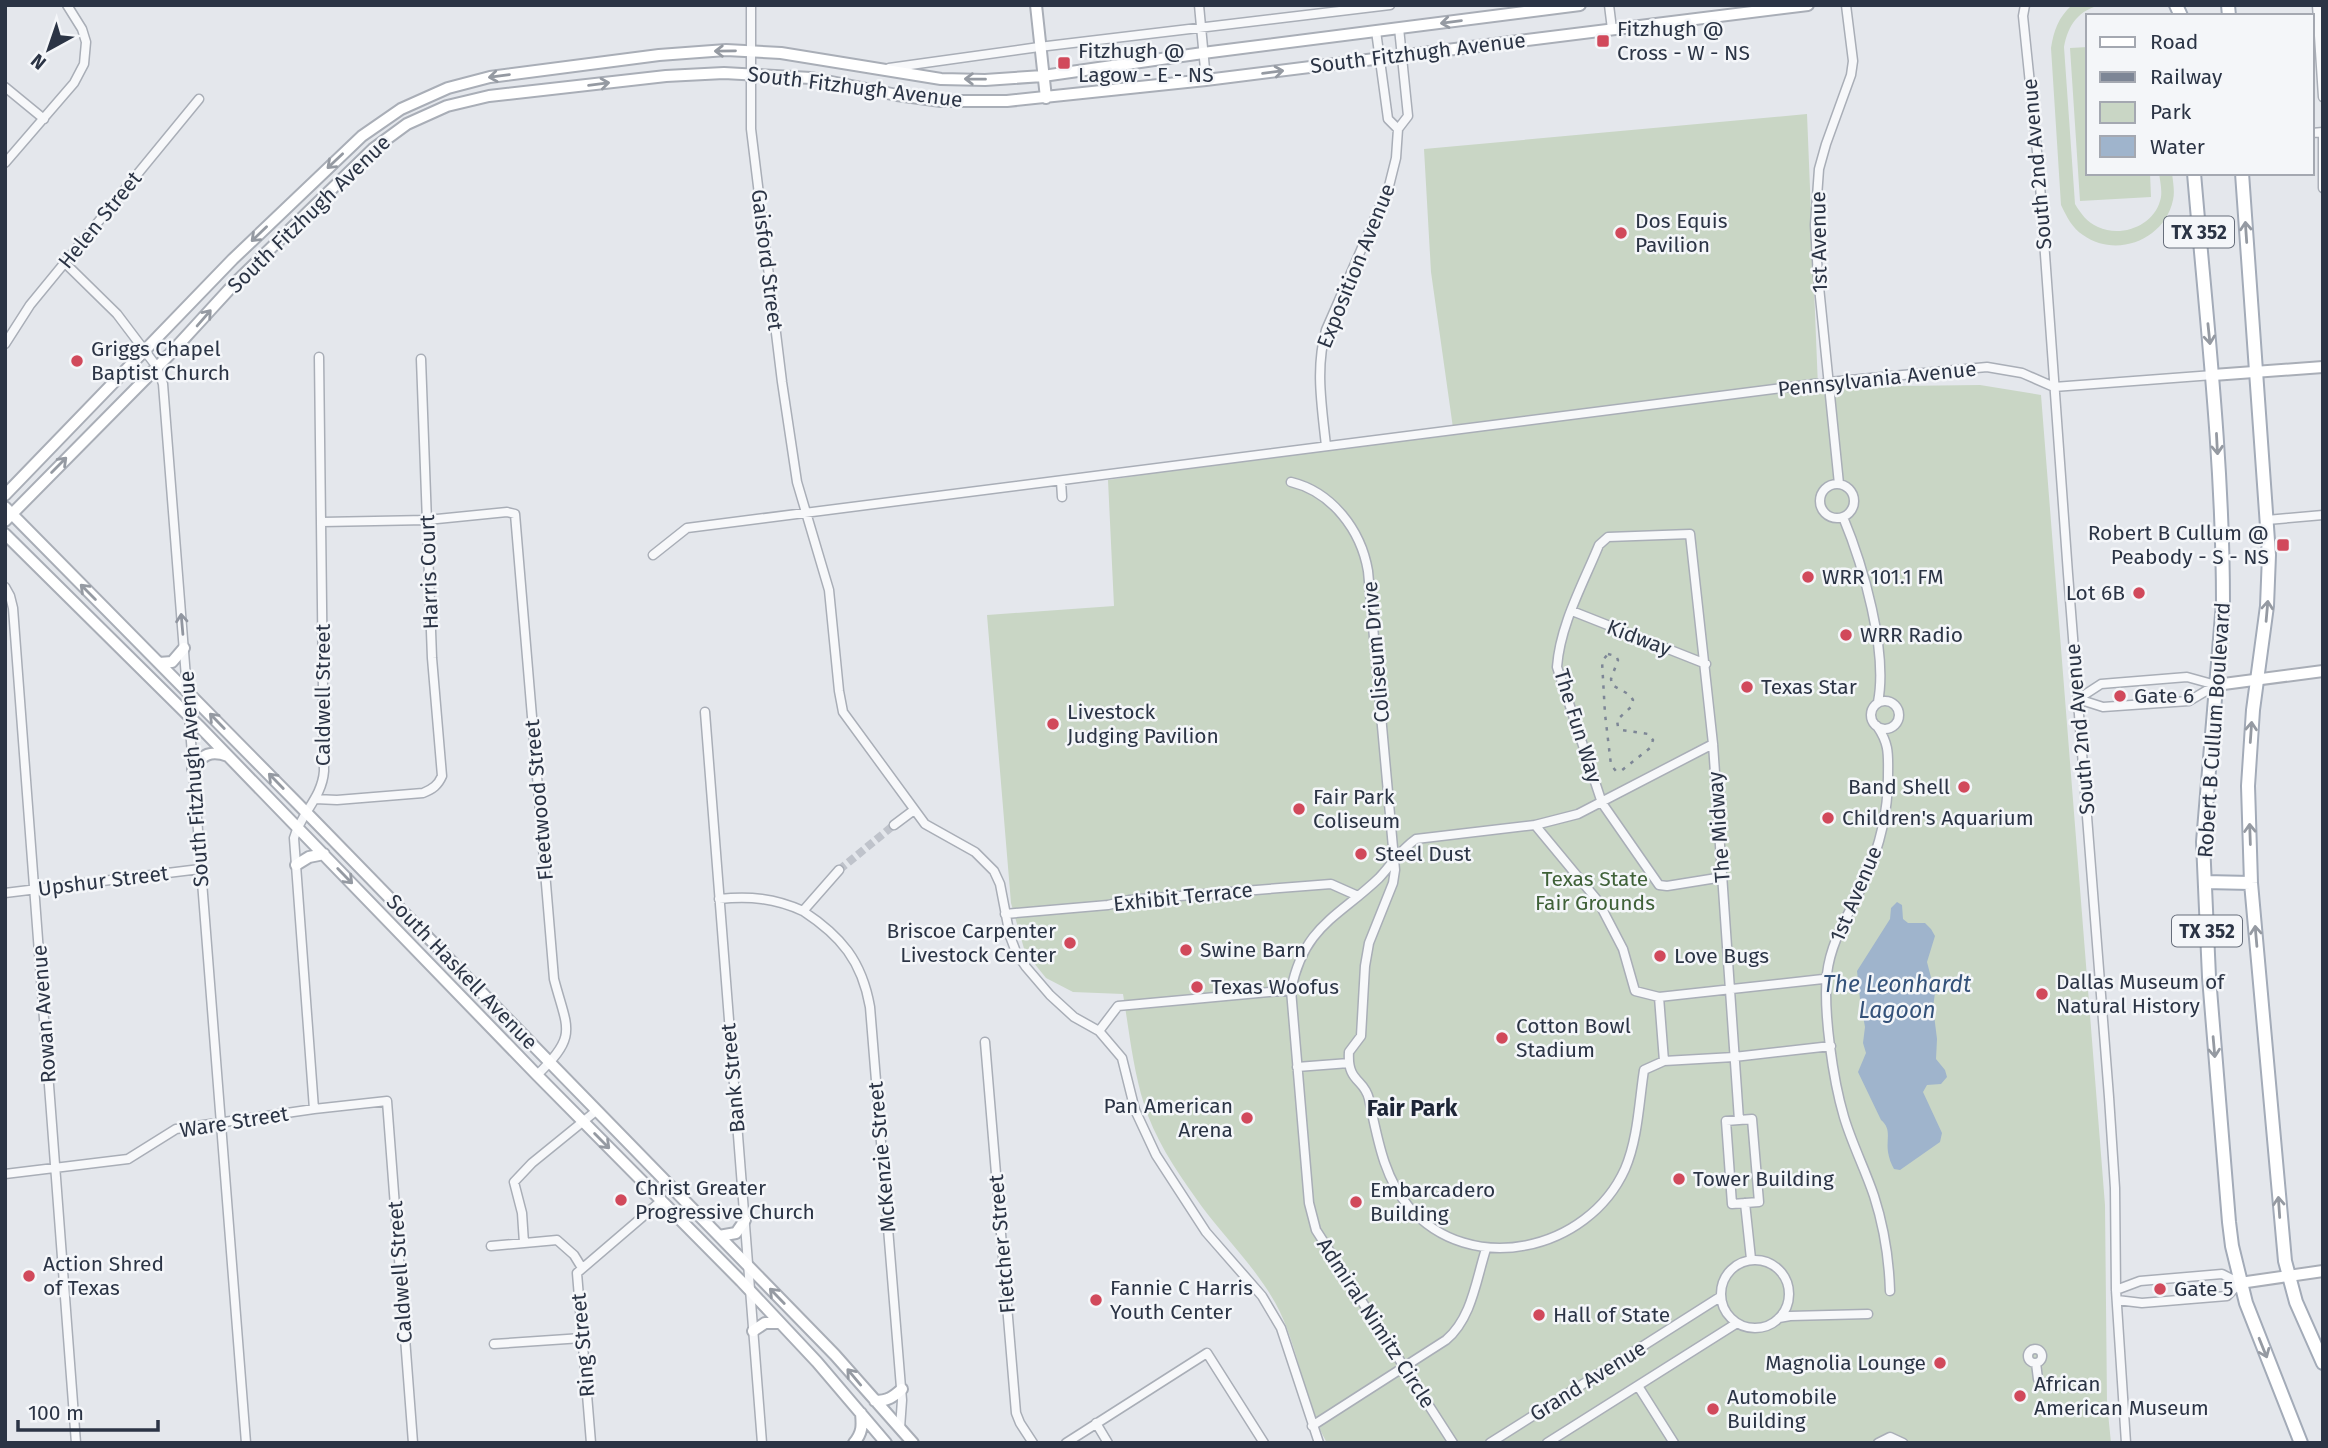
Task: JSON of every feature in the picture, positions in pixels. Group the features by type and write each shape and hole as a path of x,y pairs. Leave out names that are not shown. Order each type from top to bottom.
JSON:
{"main road":[{"path":"1036,5 1046,98"},
{"name":"South Fitzhugh Avenue","path":"5,495 307,186 362,136 412,103 448,88 490,77 701,51 752,51 808,57 941,79 985,80 1043,76 1580,5"},
{"name":"South Fitzhugh Avenue","path":"157,367 236,283 373,149 407,124 428,114 447,106 489,96 666,76 751,73 811,78 942,101 1046,98 1808,5"},
{"name":"Robert B Cullum Boulevard","path":"2194,175 2213,376 2223,566 2223,603 2204,818 2204,882 2228,1211 2240,1283 2301,1443"},
{"name":"Robert B Cullum Boulevard","path":"2242,175 2267,520 2267,606 2253,710 2248,786 2251,883 2281,1234 2287,1275 2323,1363"},
{"path":"7,514 157,367"},
{"name":"Pennsylvania Avenue","path":"2213,376 2323,367"},
{"name":"South Haskell Avenue","path":"7,514 188,692 550,1062 835,1355 913,1443"},
{"name":"South Haskell Avenue","path":"5,534 190,717 750,1291 886,1443"},
{"path":"159,663 172,662 184,648"},
{"path":"2216,685 2323,671"},
{"path":"193,769 202,756 208,753 215,752 229,757"},
{"path":"296,865 309,856 324,855"},
{"path":"2204,882 2251,883"},
{"path":"719,1237 736,1233 745,1220"},
{"path":"2240,1283 2323,1271"},
{"path":"753,1331 765,1324 780,1324"},
{"path":"876,1401 894,1397 902,1389"},
{"path":"854,1443 863,1427 861,1413"},
{"path":"893,1443 900,1427"}],"street":[{"path":"5,163 74,83 84,64 86,42 82,29 67,5"},
{"name":"Gaisford Street","path":"751,5 751,129 782,382 797,482 830,590 839,691 844,712 925,824 975,852 994,871 1000,884 1010,937 1026,967 1050,995 1074,1017 1099,1031 1122,1058 1142,1129 1174,1185 1206,1232 1252,1283 1273,1313 1287,1345 1319,1443"},
{"path":"1199,5 1206,80"},
{"name":"South Fitzhugh Avenue","path":"881,69 1039,47 1390,5"},
{"path":"1609,5 1612,29"},
{"name":"1st Avenue","path":"1839,484 1818,277 1816,198 1819,170 1826,144 1851,75 1853,61 1846,5"},
{"name":"South 2nd Avenue","path":"2017,5 2023,16"},
{"name":"South 2nd Avenue","path":"2025,5 2023,16 2039,171 2115,1188 2116,1290 2126,1443"},
{"path":"2317,5 2323,97"},
{"name":"Exposition Avenue","path":"1326,446 1320,352 1326,330 1389,186 1396,159 1398,129 1408,116 1399,28"},
{"name":"Exposition Avenue","path":"1376,31 1388,119 1398,129"},
{"path":"5,87 44,119"},
{"name":"Helen Street","path":"5,344 18,321 199,99"},
{"path":"2323,134 2323,188"},
{"path":"65,263 117,314 157,367"},
{"name":"Caldwell Street","path":"314,1109 294,838 305,811 321,789 324,771 319,357"},
{"name":"Harris Court","path":"316,799 337,800 423,793 439,784 442,776 432,658 421,359"},
{"name":"South Fitzhugh Avenue","path":"157,367 163,384 246,1443"},
{"name":"Pennsylvania Avenue","path":"653,555 687,528 1829,382 1987,368 2022,373 2054,387 2213,376"},
{"path":"1061,481 1062,497"},
{"name":"Coliseum Drive","path":"1290,482 1308,486 1332,505 1354,532 1366,557 1395,857 1393,883 1369,943 1361,1036 1349,1052 1349,1063"},
{"path":"1839,484 1849,489 1854,499 1851,510 1843,517 1837,518 1826,515 1820,505 1824,489 1839,484"},
{"name":"Fleetwood Street","path":"427,520 507,512 515,514 554,979 567,1020 566,1036 561,1048 537,1075"},
{"path":"2267,520 2323,515"},
{"path":"1843,517 1861,568 1872,616 1881,685 1878,702 1870,714 1873,723 1886,740 1899,713 1881,685"},
{"path":"322,522 427,520"},
{"name":"The Fun Way","path":"1690,534 1608,537 1602,540 1572,611 1558,654 1557,667 1602,803 1659,885 1723,877"},
{"name":"The Midway","path":"1690,534 1713,744 1739,1121"},
{"name":"Rowan Avenue","path":"5,587 13,608 76,1443"},
{"name":"Kidway","path":"1572,611 1706,664"},
{"path":"2078,699 2101,684 2187,677 2216,685"},
{"path":"2078,699 2104,707 2189,701 2216,685"},
{"path":"1878,702 1892,703"},
{"name":"Bank Street","path":"705,712 762,1443"},
{"path":"1877,726 1886,729 1894,725"},
{"name":"1st Avenue","path":"1886,740 1886,810 1868,873 1838,932 1830,958 1826,997 1831,1046 1844,1116 1872,1189 1882,1224 1890,1291"},
{"path":"1099,1031 1118,1006 1291,990 1300,958 1318,930 1382,874 1395,857 1416,839 1535,825 1578,814 1713,744"},
{"path":"894,825 914,810"},
{"path":"1535,825 1598,901 1623,949 1635,991 1659,997 1823,979"},
{"name":"Upshur Street","path":"5,893 200,869"},
{"path":"803,911 839,870"},
{"name":"Exhibit Terrace","path":"1005,914 1108,905 1129,900 1331,884 1358,895"},
{"name":"McKenzie Street","path":"719,899 746,896 763,898 803,911 835,934 847,948 864,980 868,993 902,1389 900,1427"},
{"name":"Admiral Nimitz Circle","path":"1291,990 1309,1203 1313,1223 1322,1242 1453,1443"},
{"path":"1659,997 1664,1061"},
{"name":"Fletcher Street","path":"985,1041 1016,1413 1034,1443"},
{"path":"1297,1067 1349,1063 1351,1073 1368,1093 1383,1157 1407,1205 1433,1228 1451,1238 1486,1249 1521,1248 1552,1238 1578,1224 1602,1204 1619,1180 1635,1133 1644,1070 1664,1061 1734,1057 1831,1046"},
{"name":"Caldwell Street","path":"387,1101 413,1443"},
{"name":"Ware Street","path":"5,1174 128,1159 176,1129 387,1101"},
{"path":"524,1243 522,1213 514,1182 532,1163 596,1111"},
{"path":"1752,1119 1759,1202 1745,1203 1732,1204 1726,1121 1752,1119"},
{"name":"Ring Street","path":"591,1443 577,1273 661,1201"},
{"path":"1745,1203 1751,1259"},
{"path":"491,1246 557,1240 574,1255 582,1268"},
{"path":"1312,1426 1447,1340 1461,1325 1486,1249"},
{"path":"1779,1318 1789,1298 1789,1290 1779,1270 1766,1261 1751,1259 1739,1263 1729,1271 1721,1286 1720,1297 1726,1312 1737,1323 1748,1327 1761,1328 1790,1315 1868,1314"},
{"path":"2116,1290 2140,1281 2222,1274 2240,1283 2227,1296 2143,1303 2117,1300"},
{"name":"Grand Avenue","path":"1490,1443 1720,1297"},
{"name":"Grand Avenue","path":"1551,1442 1737,1323"},
{"path":"494,1344 582,1338"},
{"path":"1066,1443 1207,1353 1264,1443"},
{"path":"2036,1363 2038,1379"},
{"path":"1638,1386 1674,1443"},
{"path":"1096,1423 1108,1443"},
{"path":"1878,1443 1890,1437 1903,1443"}],"green space":[{"path":"2072,5 2102,5 2087,10 2076,19 2068,32 2064,47 2075,204 2091,223 2098,227 2116,231 2135,228 2156,210 2161,194 2159,175 2172,175 2174,197 2168,214 2150,235 2138,241 2124,245 2096,242 2073,226 2061,205 2051,48 2057,25"},
{"path":"2086,47 2086,175 2150,175 2151,197 2080,201 2070,48"},
{"name":"Texas State Fair Grounds","path":"1807,114 1818,387 1980,385 2041,395 2105,1205 2107,1403 2111,1443 1327,1443 1313,1411 1293,1344 1280,1312 1262,1281 1187,1186 1153,1129 1137,1077 1123,994 1073,992 1046,978 1025,952 1011,903 987,615 1114,606 1108,480 1453,428 1431,272 1424,149"}],"water":[{"name":"The Leonhardt Lagoon","path":"1897,902 1902,905 1903,919 1908,923 1925,923 1935,936 1927,962 1935,993 1933,1007 1937,1039 1936,1059 1947,1077 1941,1084 1927,1085 1923,1092 1942,1133 1940,1142 1900,1170 1894,1169 1891,1163 1886,1127 1858,1072 1866,1053 1857,971 1890,919 1891,908"}],"tunnel":[{"path":"839,870 894,825"}],"railway":[{"path":"1608,654 1616,656 1618,660 1611,679 1612,685 1630,695 1633,700 1631,707 1617,720 1618,727 1648,734 1653,740 1650,748 1621,771 1616,771 1611,765 1605,714 1602,661 1608,654"}],"place":[{"name":"Fitzhugh @ Cross - W - NS","path":"1603,41"},
{"name":"Fitzhugh @ Lagow - E - NS","path":"1064,63"},
{"name":"Dos Equis Pavilion","path":"1621,233"},
{"name":"Griggs Chapel Baptist Church","path":"77,361"},
{"name":"Robert B Cullum @ Peabody - S - NS","path":"2283,545"},
{"name":"WRR 101.1 FM","path":"1808,577"},
{"name":"Lot 6B","path":"2139,593"},
{"name":"WRR Radio","path":"1846,635"},
{"name":"Texas Star","path":"1747,687"},
{"name":"Gate 6","path":"2120,696"},
{"name":"Livestock Judging Pavilion","path":"1053,724"},
{"name":"Band Shell","path":"1964,787"},
{"name":"Fair Park Coliseum","path":"1299,809"},
{"name":"Children's Aquarium","path":"1828,818"},
{"name":"Steel Dust","path":"1361,854"},
{"name":"Briscoe Carpenter Livestock Center","path":"1070,943"},
{"name":"Swine Barn","path":"1186,950"},
{"name":"Love Bugs","path":"1660,956"},
{"name":"Texas Woofus","path":"1197,987"},
{"name":"Dallas Museum of Natural History","path":"2042,994"},
{"name":"Cotton Bowl Stadium","path":"1502,1038"},
{"name":"Pan American Arena","path":"1247,1118"},
{"name":"Tower Building","path":"1679,1179"},
{"name":"Christ Greater Progressive Church","path":"621,1200"},
{"name":"Embarcadero Building","path":"1356,1202"},
{"name":"Action Shred of Texas","path":"29,1276"},
{"name":"Gate 5","path":"2160,1289"},
{"name":"Fannie C Harris Youth Center","path":"1096,1300"},
{"name":"Hall of State","path":"1539,1315"},
{"name":"Magnolia Lounge","path":"1940,1363"},
{"name":"African American Museum","path":"2020,1396"},
{"name":"Automobile Building","path":"1713,1409"}],"district":[{"name":"Fair Park","path":"1412,1108"}]}
